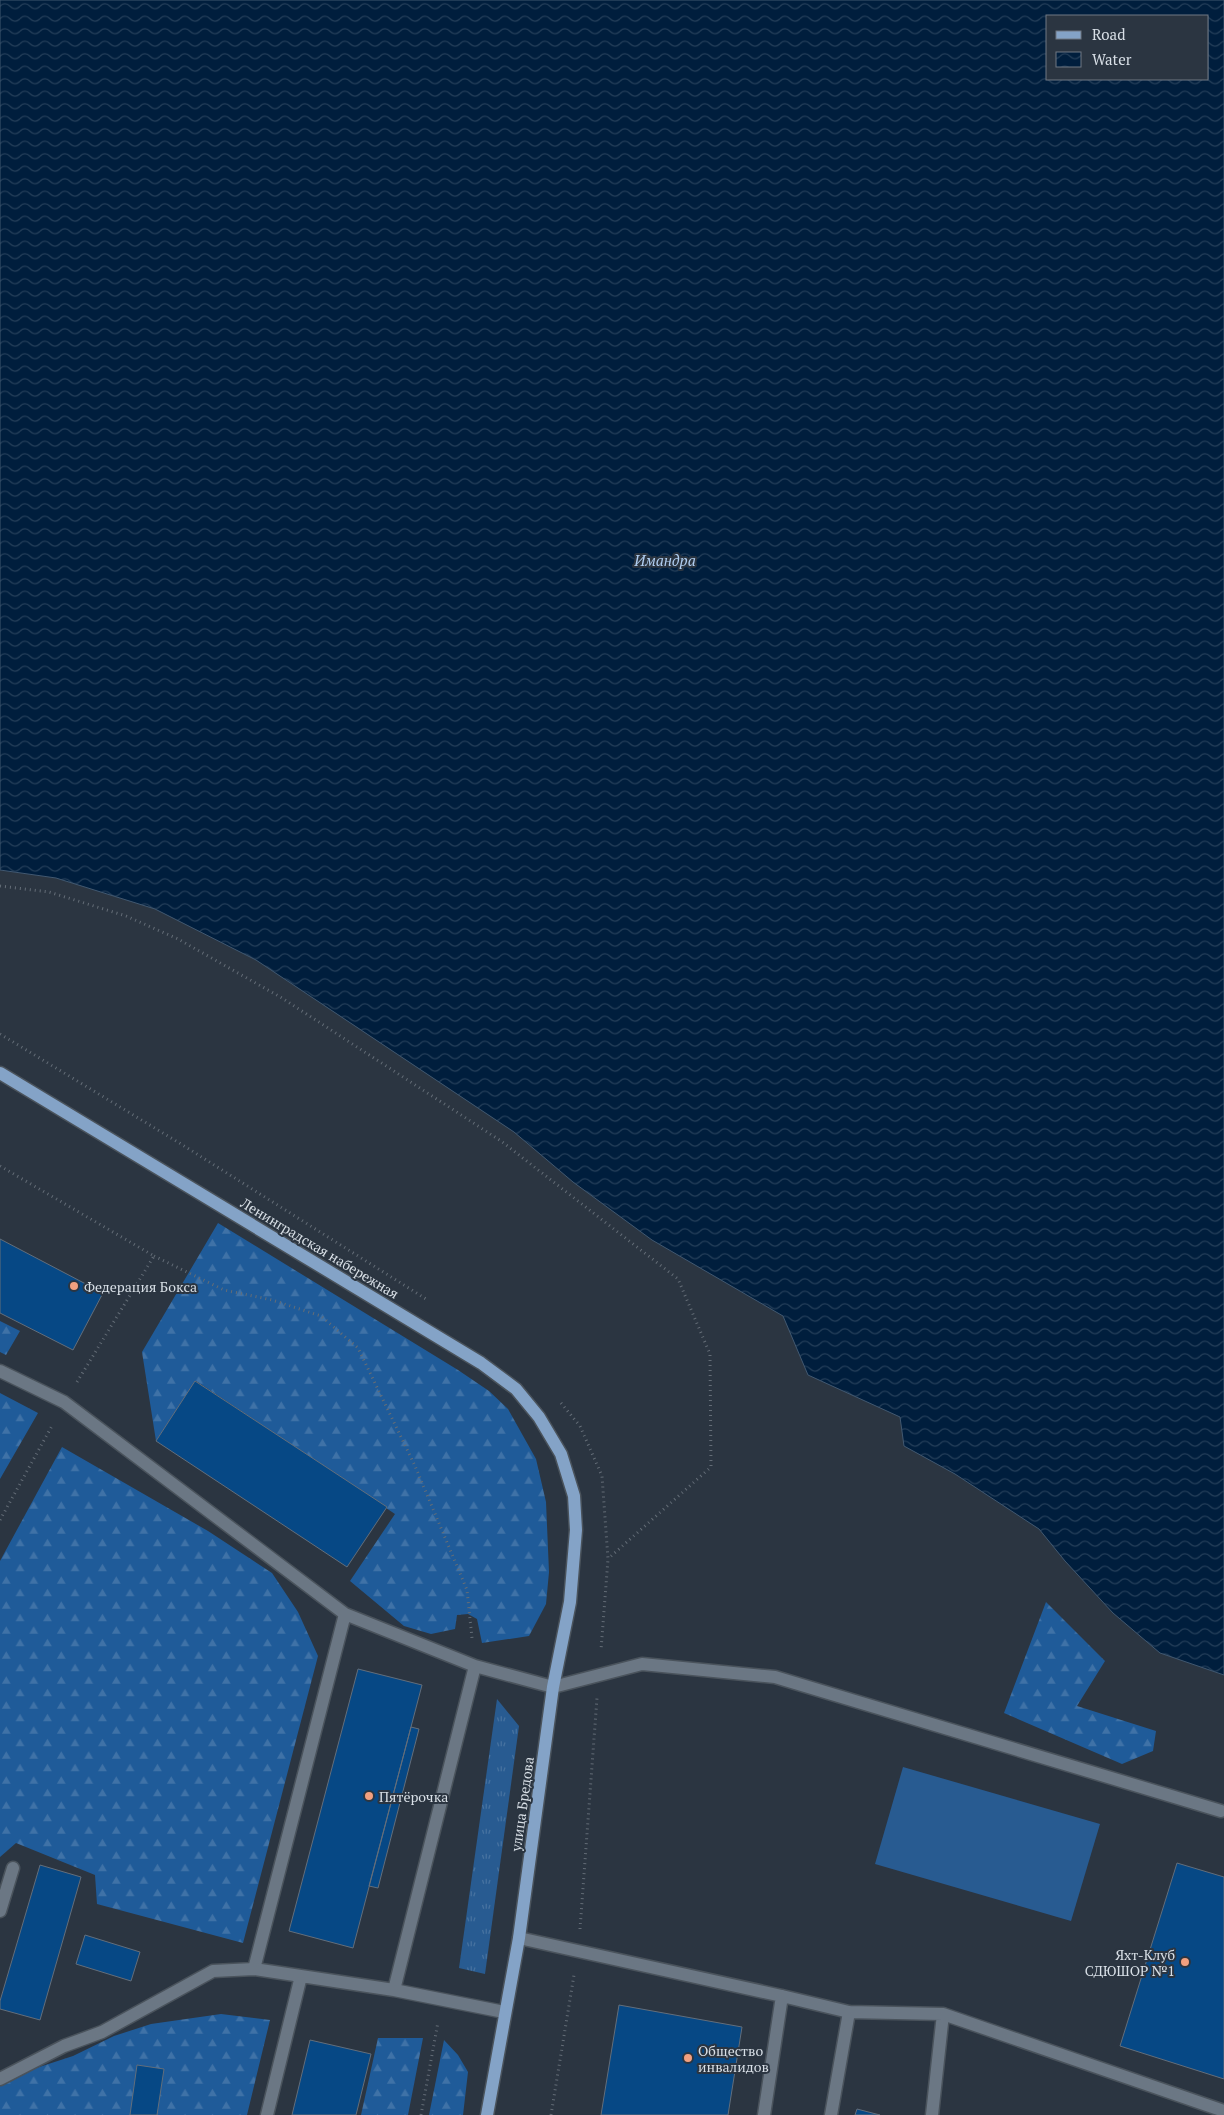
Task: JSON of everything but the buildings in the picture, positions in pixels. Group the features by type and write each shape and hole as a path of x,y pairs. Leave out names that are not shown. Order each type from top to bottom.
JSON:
{"main road":[{"name":"Ленинградская набережная","path":"0,1073 481,1363 516,1389 539,1417 560,1454 574,1496"},
{"name":"улица Бредова","path":"487,2115 504,2012 519,1938 553,1687 570,1602 576,1530 574,1496"}],"lane":[{"path":"0,1371 64,1402 345,1614 475,1666 553,1687 642,1664 774,1676 1221,1811"},
{"path":"254,1969 345,1614"},
{"path":"394,1990 475,1666"},
{"path":"0,1911 14,1868"},
{"path":"519,1938 849,2012 943,2014 1224,2111"},
{"path":"0,2079 64,2046 102,2032 213,1971 254,1969 394,1990 504,2012"},
{"path":"267,2115 301,1976"},
{"path":"764,2115 782,1996"},
{"path":"831,2115 849,2012"},
{"path":"932,2115 943,2014"}],"path":[{"path":"0,886 49,892 126,916 178,938 282,998 501,1141 678,1279 710,1354 710,1467 608,1559"},
{"path":"0,1034 181,1144 434,1304"},
{"path":"0,1166 154,1256 224,1290 272,1300 321,1316 358,1348 415,1466 467,1590 475,1666"},
{"path":"0,1520 64,1402 154,1256"},
{"path":"551,2115 578,1951 608,1559 602,1476 580,1426 557,1399"},
{"path":"420,2115 442,2000"}],"green space":[{"path":"218,1223 458,1370 489,1391 508,1409 536,1459 546,1502 549,1572 546,1604 529,1636 482,1643 477,1619 468,1614 457,1615 455,1629 431,1634 404,1626 350,1581 395,1514 196,1381 156,1441 142,1352"},
{"path":"0,1321 20,1331 6,1355 0,1352"},
{"path":"0,1393 38,1413 0,1479"},
{"path":"62,1447 208,1531 272,1573 298,1612 318,1656 243,1943 97,1904 95,1875 16,1843 0,1857 0,1561"},
{"path":"1046,1602 1105,1661 1077,1706 1156,1731 1153,1751 1122,1764 1004,1713"},
{"path":"497,1699 519,1726 485,1974 459,1968"},
{"path":"903,1767 1100,1824 1071,1921 875,1864"},
{"path":"221,2014 270,2020 247,2115 0,2115 0,2085 24,2072 73,2056 114,2036 151,2024"},
{"path":"378,2038 423,2038 408,2115 361,2115"},
{"path":"444,2040 458,2055 468,2072 463,2115 429,2115"}],"water":[{"name":"Имандра","path":"0,0 1224,0 1224,1675 1160,1653 1113,1613 1065,1561 1039,1529 955,1474 904,1446 900,1417 808,1375 783,1316 652,1240 573,1182 514,1132 256,960 155,909 56,878 0,870"}],"place":[{"name":"Федерация Бокса","path":"74,1286"},
{"name":"Пятёрочка","path":"369,1796"},
{"name":"Яхт-Клуб СДЮШОР №1","path":"1185,1962"},
{"name":"Общество инвалидов","path":"688,2058"}]}
